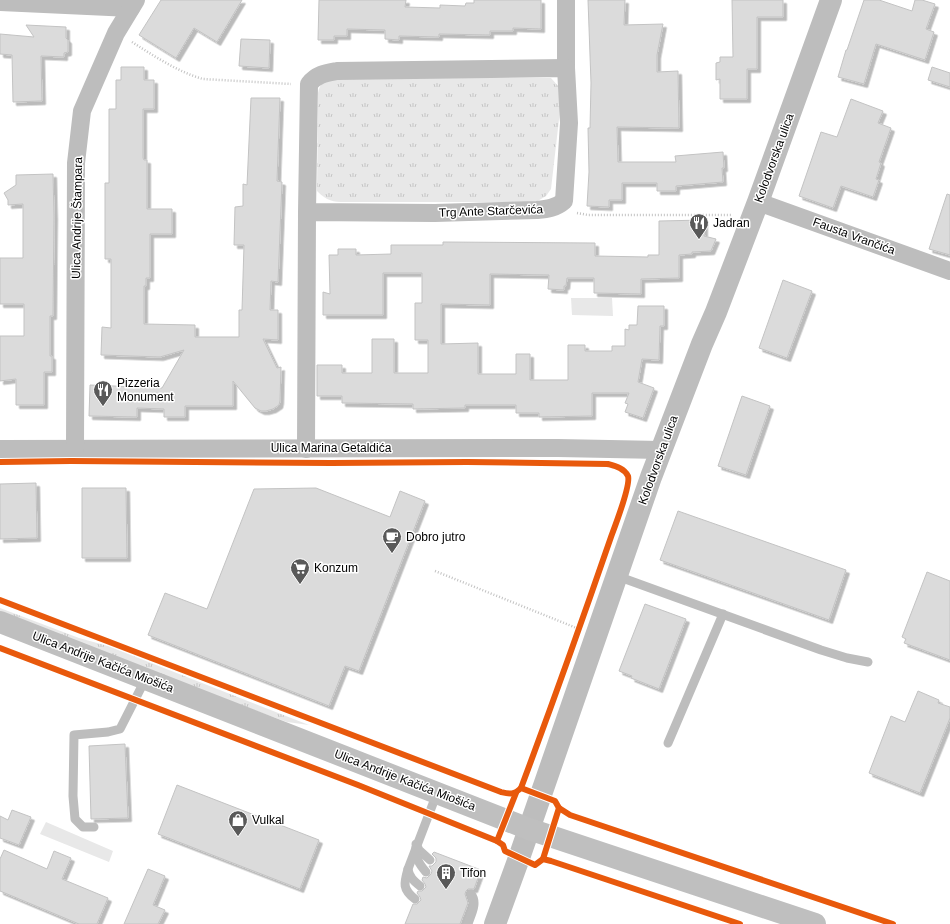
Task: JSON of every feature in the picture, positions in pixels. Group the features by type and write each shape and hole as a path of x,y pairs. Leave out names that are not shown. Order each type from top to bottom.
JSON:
{"main road":[{"name":"Ulica Andrije Kačića Miošića","path":"0,622 529,829 815,924"}],"street":[{"path":"564,201 569,123 566,68 566,0"},
{"name":"Kolodvorska ulica","path":"494,924 529,829 662,450 702,344 716,312 831,0"},
{"path":"0,2 134,4"},
{"name":"Ulica Andrije Štampara","path":"75,449 76,163 82,111 116,33 134,4"},
{"path":"306,448 309,84 313,79 322,74 337,71 566,68"},
{"name":"Trg Ante Starčevića","path":"307,212 435,213 537,210 551,208 564,201"},
{"name":"Fausta Vrančića","path":"755,208 950,271"},
{"name":"Ulica Marina Getaldića","path":"0,449 558,448 662,450"}],"lane":[{"path":"617,576 821,650 847,658 868,662"},
{"path":"668,743 722,614"},
{"path":"94,827 83,827 75,819 73,796 74,735 108,732 120,729 146,678"},
{"path":"415,899 407,892 404,881 416,844 437,793"},
{"path":"416,844 419,850 430,860"},
{"path":"416,844 416,852 419,863 426,872"},
{"path":"408,869 409,874 420,886"},
{"path":"465,922 469,909 475,900 472,894"}],"path":[{"path":"116,33 166,62 193,76 203,79 309,84"},
{"path":"564,201 573,212 588,215 755,208"},
{"path":"435,571 579,629"},
{"path":"576,636 582,621"}],"green space":[{"path":"335,78 551,78 559,87 561,102 551,189 546,196 536,202 341,202 332,201 325,198 317,191 318,93 320,86 324,82"},
{"path":"571,298 612,298 613,316 572,315"},
{"path":"0,608 79,638 108,646 309,725 287,722 202,691 0,613"},
{"path":"46,822 113,851 109,862 40,834"}],"building":[{"path":"161,0 242,0 217,42 194,28 176,58 139,35"},
{"path":"319,0 406,0 405,7 440,8 440,5 465,6 466,3 474,3 474,0 541,0 541,29 513,28 513,31 490,31 490,35 439,34 439,37 399,36 399,40 385,39 385,30 347,29 347,36 334,36 334,40 318,40"},
{"path":"588,0 625,0 624,25 663,24 657,55 657,72 678,71 679,128 617,127 618,162 676,162 675,156 723,152 723,182 676,186 676,191 657,191 657,183 622,183 622,200 609,200 609,207 587,206 589,172 588,128 590,128 591,83"},
{"path":"732,0 783,0 783,17 757,17 757,69 747,69 747,99 720,99 720,79 716,80 716,63 720,62 720,57 733,57"},
{"path":"864,0 879,0 912,11 915,0 922,0 935,4 926,29 934,32 925,60 876,44 864,84 838,77"},
{"path":"26,25 66,27 68,52 64,53 64,57 41,56 42,101 13,102 12,55 0,54 0,34 34,37"},
{"path":"241,39 270,40 269,68 239,66"},
{"path":"121,67 144,67 144,80 154,80 154,109 143,109 143,158 144,160 147,160 147,209 172,209 172,234 150,234 150,278 146,278 146,286 144,286 144,324 195,325 195,337 239,337 239,310 242,310 244,245 234,245 235,207 243,206 243,184 247,185 251,98 280,98 277,181 282,182 278,282 271,281 270,310 278,310 278,340 263,339 277,368 281,367 280,401 279,405 273,409 261,411 255,408 233,381 233,406 185,406 185,417 164,417 164,409 137,408 137,417 89,416 90,385 162,388 184,350 160,357 101,355 102,327 111,328 111,259 105,259 105,183 109,183 109,109 116,109 116,80 121,80"},
{"path":"932,67 950,73 950,87 928,80"},
{"path":"851,99 883,111 878,123 891,128 879,162 881,163 876,179 879,180 873,197 841,186 833,208 799,196 821,132 837,137"},
{"path":"53,174 53,316 50,316 50,356 52,356 52,372 44,372 44,405 16,405 16,379 0,381 0,336 24,336 24,304 0,304 0,258 23,258 23,204 8,205 8,200 4,193 16,185 16,175"},
{"path":"947,194 950,195 950,255 929,249"},
{"path":"704,220 704,236 716,239 711,251 692,252 692,254 679,255 679,278 641,279 641,294 594,293 594,278 567,278 564,290 548,289 549,275 490,274 490,305 441,304 441,344 478,343 478,374 516,374 516,354 530,354 530,380 568,380 568,345 585,345 585,351 612,351 612,346 625,346 625,329 629,330 629,325 637,325 638,306 664,306 664,326 660,326 659,360 642,359 638,382 654,388 643,418 625,412 628,404 625,403 629,393 592,393 592,416 539,417 539,413 516,413 516,405 465,405 465,408 413,409 413,404 342,403 342,396 317,396 317,365 342,365 342,373 372,373 372,339 394,339 394,373 428,373 428,340 415,340 415,303 422,303 422,273 383,273 383,315 323,315 323,292 330,294 329,255 338,255 338,249 356,249 356,255 391,254 391,245 443,245 443,242 595,243 595,256 648,257 648,255 659,255 659,221"},
{"path":"783,280 812,291 787,358 759,348"},
{"path":"742,396 770,406 746,475 718,466"},
{"path":"36,483 37,538 0,539 0,484"},
{"path":"82,488 126,488 127,558 82,558"},
{"path":"316,488 390,517 400,491 425,501 359,671 345,666 329,706 148,635 165,593 207,609 254,489"},
{"path":"678,511 846,570 829,620 660,560"},
{"path":"927,572 950,581 950,660 904,643 906,639 902,637"},
{"path":"645,604 686,619 659,689 631,678 632,676 619,671"},
{"path":"918,691 939,700 938,703 950,707 950,718 920,793 869,773 891,716 905,722"},
{"path":"125,744 128,818 91,819 89,746"},
{"name":"Vulkal","path":"177,785 319,840 300,889 158,834"},
{"path":"12,810 31,817 19,845 0,838 0,816 8,820"},
{"path":"4,850 47,869 54,851 71,858 62,879 108,898 97,924 79,924 0,891 0,859"},
{"name":"Tifon","path":"434,852 481,870 474,889 468,889 466,891 465,894 468,903 460,924 405,924 413,904 417,904 421,900 417,893 426,887 422,880 423,877 427,878 431,874 432,871 429,866 432,866 436,862 436,858 432,854"},
{"path":"148,869 165,876 153,905 165,910 158,924 124,924"}],"cycle path":[{"path":"0,462 467,462 608,464 622,469 628,476 627,488 622,506 521,788"},
{"path":"0,600 501,792 512,793 521,788 555,801 559,808 570,815 893,924"},
{"path":"0,648 358,785 497,841 503,845 505,851 535,865 543,859 551,861 740,924"},
{"path":"497,841 516,793"},
{"path":"543,859 559,808"}],"place":[{"name":"Jadran","path":"699,240"},
{"name":"Pizzeria Monument","path":"103,407"},
{"name":"Dobro jutro","path":"392,554"},
{"name":"Konzum","path":"300,585"},
{"name":"Vulkal","path":"238,837"},
{"name":"Tifon","path":"446,890"}]}
